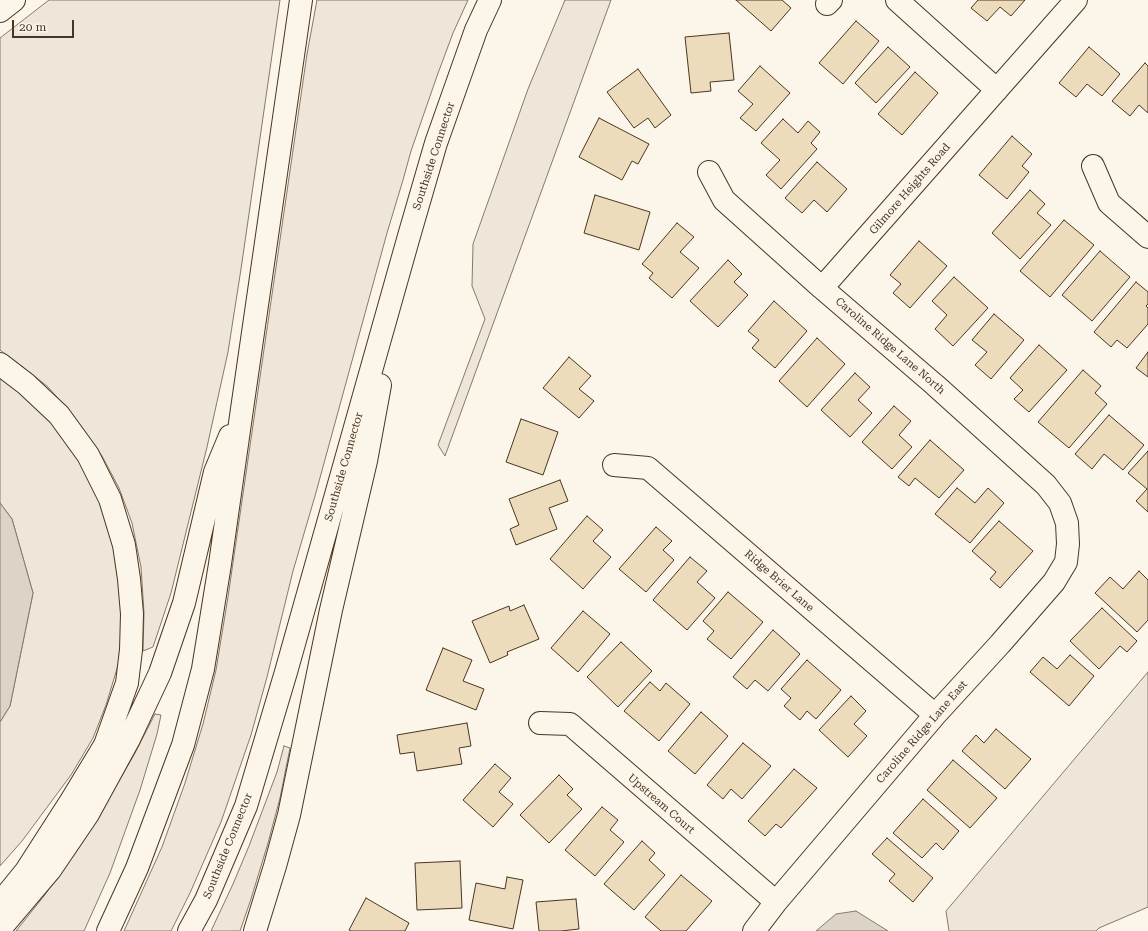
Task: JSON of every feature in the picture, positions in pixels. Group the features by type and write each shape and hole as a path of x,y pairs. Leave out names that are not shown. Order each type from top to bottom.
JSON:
{"main road":[{"path":"0,11 14,0"},
{"path":"108,931 137,868 181,752 203,669 220,564 301,0"},
{"name":"Southside Connector","path":"189,931 206,900 246,806 286,672 436,143 476,30 490,0"},
{"path":"896,0 997,90"},
{"name":"Gilmore Heights Road","path":"822,288 1076,0"},
{"path":"1093,166 1109,203 1148,237"},
{"name":"Caroline Ridge Lane North","path":"709,172 724,200 822,288 936,386 1046,485 1060,503 1067,523"},
{"path":"255,931 289,815 331,610 366,461 409,236"},
{"path":"0,364 26,384 59,415 88,455 110,499 124,545 130,580 132,614 131,650 127,683 104,746 26,871 0,903"},
{"path":"0,929 50,870 88,814 130,739 160,673 184,603 215,472 242,410"},
{"name":"Ridge Brier Lane","path":"614,465 648,468 935,715"},
{"name":"Caroline Ridge Lane East","path":"754,931 776,902 935,715 1054,582 1066,562 1068,544 1067,523"},
{"name":"Upstream Court","path":"540,723 570,724 776,902"},
{"path":"0,880 71,801"}],"shaded area":[{"path":"49,0 280,0 228,352 207,447 171,593 153,647 143,651 144,613 141,567 132,523 119,488 102,456 73,415 47,386 0,350 0,38"},
{"path":"317,0 468,0 453,33 411,151 293,571 251,735 221,822 190,893 171,931 124,931 162,847 185,783 203,724 216,670 228,597 307,54"},
{"path":"565,0 611,0 445,456 438,445 485,319 472,286 473,244 528,89"},
{"path":"0,375 43,412 75,454 90,480 103,510 113,539 122,601 122,631 119,662 106,705 93,738 71,775 22,841 0,866 0,722 10,706 33,593 12,519 0,503"},
{"path":"0,503 12,519 33,593 10,706 0,722"},
{"path":"1148,672 1148,907 1099,928 1096,931 949,931 946,911"},
{"path":"155,714 161,715 157,734 140,790 110,873 84,931 16,931 44,896 98,817 135,753"},
{"path":"284,746 290,748 280,798 268,843 240,931 211,931 249,846 277,772"},
{"path":"856,911 888,931 816,931 836,914"}],"building":[{"path":"736,0 782,0 791,8 771,31"},
{"path":"978,0 1025,0 1011,16 1000,7 987,21 971,8"},
{"path":"856,21 879,41 843,84 819,63"},
{"path":"729,33 734,80 710,82 711,91 691,93 685,37"},
{"path":"888,47 910,67 876,103 855,83"},
{"path":"1089,47 1120,74 1102,96 1087,84 1076,97 1059,83"},
{"path":"1145,63 1148,66 1148,113 1139,105 1130,116 1112,101"},
{"path":"760,66 790,93 756,131 740,118 753,104 738,91"},
{"path":"638,69 671,115 655,128 648,118 634,128 607,92"},
{"path":"915,72 938,93 902,135 878,114"},
{"path":"599,118 649,144 638,164 632,161 622,180 579,157"},
{"path":"783,119 798,133 808,121 820,132 811,143 817,149 781,189 766,175 780,160 761,143"},
{"path":"1012,136 1032,154 1022,166 1029,172 1007,199 979,175"},
{"path":"817,162 847,189 827,212 814,200 802,213 785,198"},
{"path":"1030,190 1045,204 1037,213 1051,225 1020,259 992,233"},
{"path":"595,195 650,212 639,250 584,233"},
{"path":"1064,220 1094,245 1050,297 1020,271"},
{"path":"677,223 694,237 680,252 699,268 672,298 649,278 653,273 642,264"},
{"path":"919,241 947,266 910,308 893,293 901,284 890,275"},
{"path":"1100,251 1130,277 1092,321 1062,295"},
{"path":"728,260 742,274 734,282 748,295 718,327 690,301"},
{"path":"954,277 988,308 953,346 935,329 947,315 932,301"},
{"path":"1136,282 1148,292 1148,304 1146,306 1148,308 1148,324 1127,348 1117,340 1111,347 1094,332"},
{"path":"774,301 807,331 775,368 752,348 759,340 748,331"},
{"path":"994,314 1024,340 991,379 975,365 987,352 972,340"},
{"path":"817,338 845,364 807,407 779,381"},
{"path":"1039,345 1067,370 1029,412 1014,399 1023,390 1010,378"},
{"path":"1148,352 1148,377 1136,368"},
{"path":"569,357 591,376 579,389 594,401 579,418 543,388"},
{"path":"1083,370 1101,386 1095,393 1107,404 1069,448 1038,422"},
{"path":"855,373 870,387 858,400 872,413 850,437 821,410"},
{"path":"894,406 911,421 899,435 912,447 892,469 862,442"},
{"path":"1109,415 1144,445 1123,470 1104,454 1092,469 1075,454"},
{"path":"521,419 558,432 543,475 506,462"},
{"path":"930,440 964,470 939,498 915,478 909,486 898,477"},
{"path":"1148,451 1148,512 1136,501 1147,489 1128,473"},
{"path":"560,480 568,501 549,508 557,529 516,545 510,529 519,525 509,499"},
{"path":"957,488 975,503 988,488 1004,503 970,543 935,514"},
{"path":"587,516 603,530 593,541 611,557 583,589 550,559"},
{"path":"999,521 1033,551 1000,588 990,579 996,572 972,551"},
{"path":"656,527 672,541 663,550 674,560 646,592 619,569"},
{"path":"690,557 707,571 697,582 715,598 687,630 653,600"},
{"path":"1139,571 1148,580 1148,620 1137,632 1095,593 1110,577 1123,589"},
{"path":"728,592 763,622 731,659 707,639 714,631 703,621"},
{"path":"524,605 539,639 507,652 508,655 490,663 472,621 509,606 510,611"},
{"path":"1102,608 1137,641 1127,652 1120,646 1099,669 1070,641"},
{"path":"583,611 610,634 578,672 551,648"},
{"path":"773,630 800,654 768,691 755,680 747,689 733,677"},
{"path":"621,642 652,671 618,707 587,677"},
{"path":"443,648 472,660 463,681 484,689 476,710 426,690"},
{"path":"1070,655 1094,676 1069,706 1030,672 1043,657 1057,669"},
{"path":"807,660 841,690 816,719 807,711 800,720 784,706 791,698 781,689"},
{"path":"650,682 660,691 666,683 690,704 659,741 624,711"},
{"path":"851,696 866,711 854,724 867,736 848,757 819,730"},
{"path":"701,712 728,736 695,774 668,751"},
{"path":"467,723 471,746 459,748 462,764 417,771 414,752 400,754 397,735"},
{"path":"996,729 1031,759 1005,789 962,751 976,735 984,743"},
{"path":"743,743 771,766 742,799 731,789 723,799 707,785"},
{"path":"953,760 997,798 970,828 927,790"},
{"path":"495,764 511,778 499,792 513,804 493,827 463,800"},
{"path":"794,769 817,788 781,828 776,824 765,836 748,821"},
{"path":"559,775 573,789 567,795 582,809 549,843 520,815"},
{"path":"923,799 959,831 943,850 936,843 922,858 893,833"},
{"path":"602,807 618,820 610,830 624,842 595,876 565,850"},
{"path":"887,838 933,878 913,902 889,881 895,874 872,854"},
{"path":"642,841 655,853 649,860 665,875 634,910 604,884"},
{"path":"460,861 462,908 417,910 415,863"},
{"path":"681,875 712,901 686,931 661,931 645,917"},
{"path":"507,877 523,880 513,929 469,920 476,883 505,889"},
{"path":"366,898 409,923 405,931 349,930"},
{"path":"576,899 579,929 539,931 536,902"}]}
